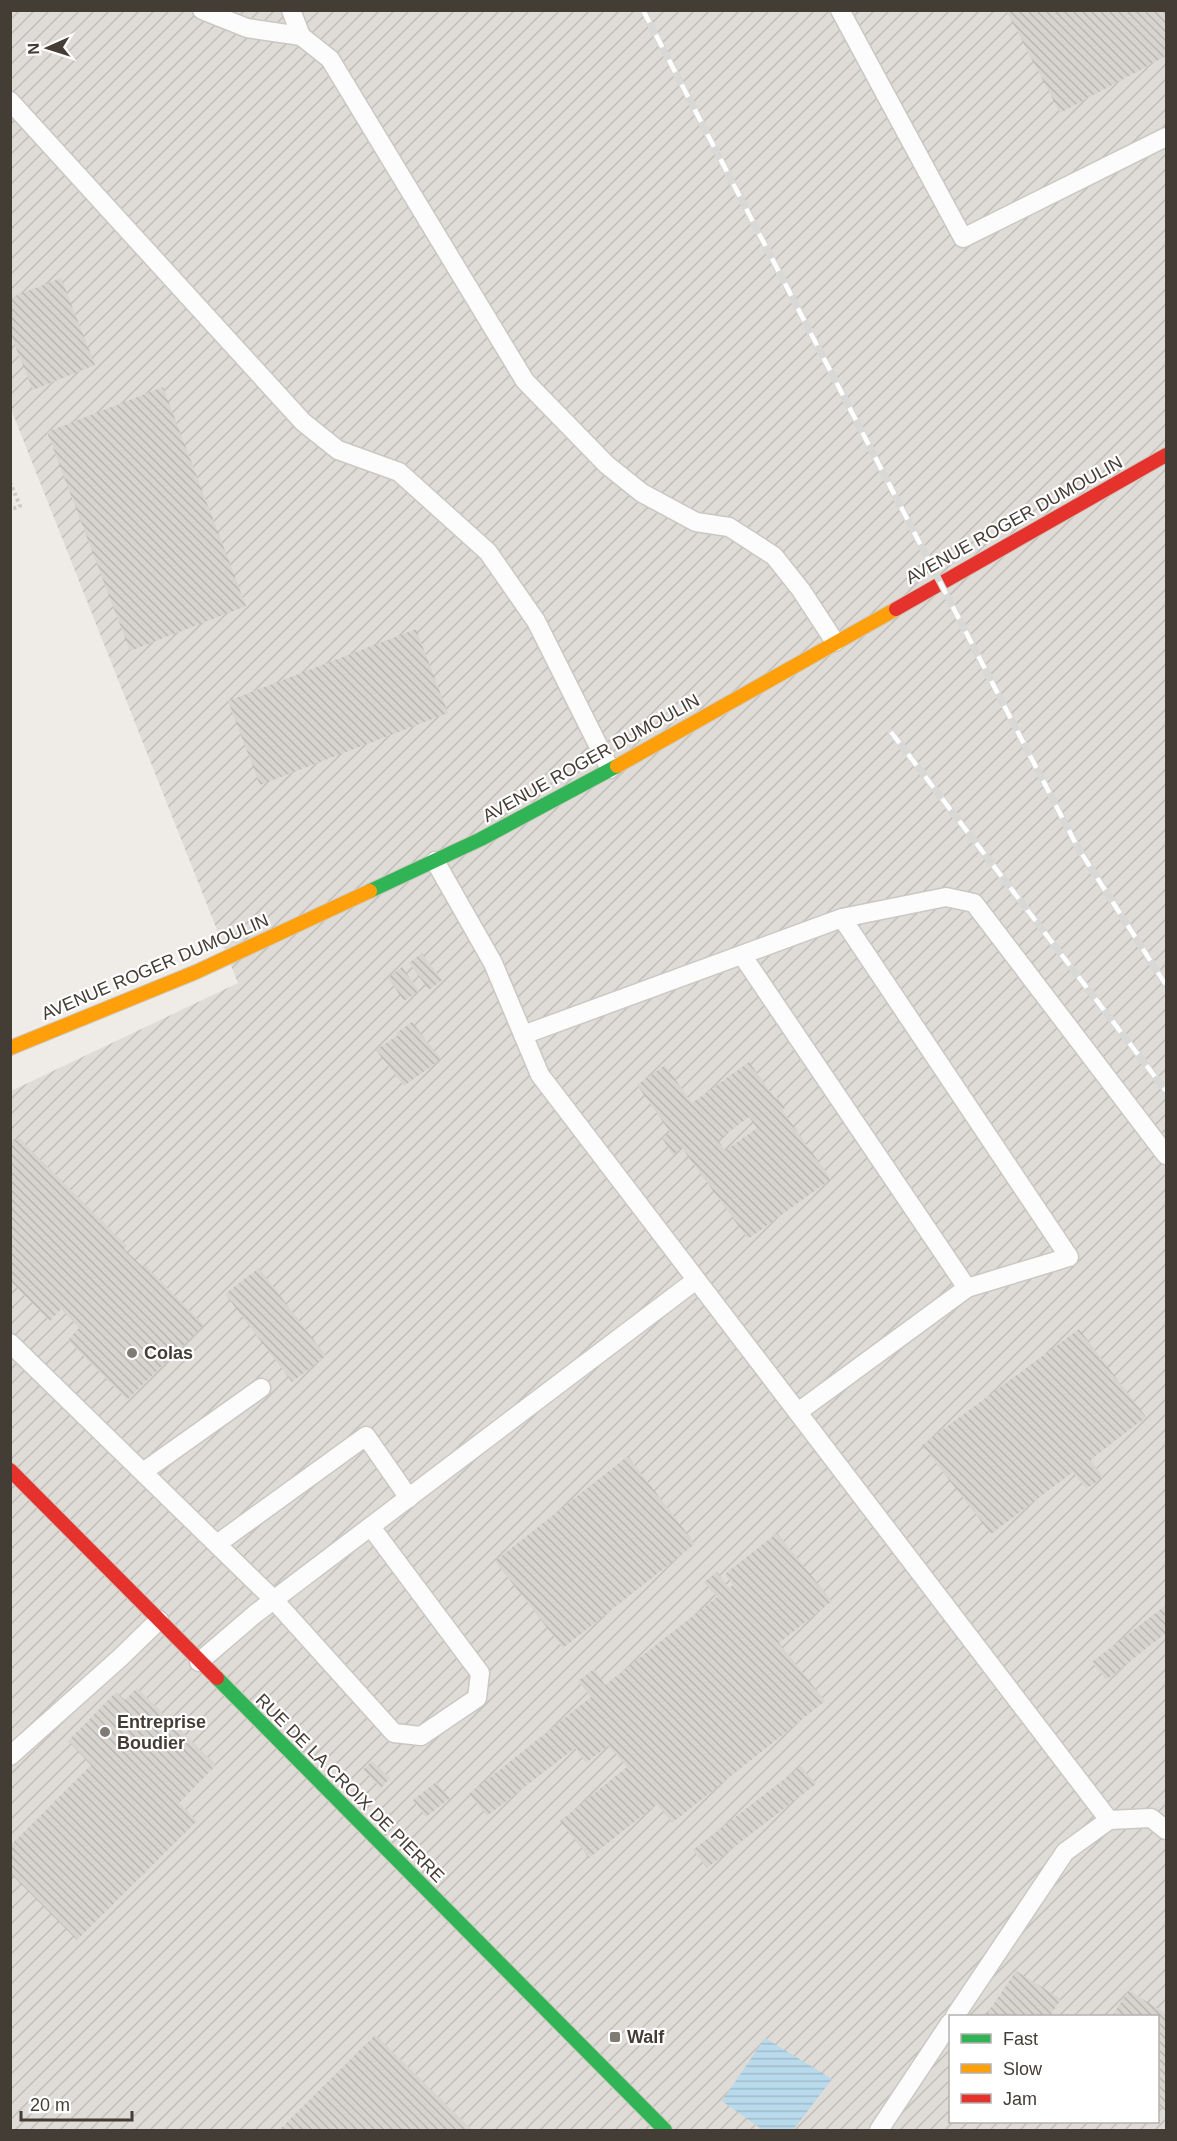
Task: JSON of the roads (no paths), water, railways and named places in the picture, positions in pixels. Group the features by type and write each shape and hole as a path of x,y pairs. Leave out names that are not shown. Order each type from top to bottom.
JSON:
{"main road":[{"name":"AVENUE ROGER DUMOULIN","path":"10,1048 196,972 481,839 695,723 1167,455"},
{"name":"RUE DE LA CROIX DE PIERRE","path":"10,1470 665,2130"}],"lane":[{"path":"202,10 247,28 301,36 330,59 525,381 607,465 642,492 696,522 729,527 774,556 801,590 835,642"},
{"path":"291,10 301,36"},
{"path":"840,10 963,238 1167,137"},
{"path":"10,101 303,422 338,450 399,472 488,552 536,621 610,769"},
{"path":"435,861 493,963 540,1075 1109,1820"},
{"path":"523,1035 842,918 946,897 974,903 1167,1155"},
{"path":"798,1412 967,1288 1069,1257 842,918"},
{"path":"742,955 967,1288"},
{"path":"200,1662 274,1600 696,1280"},
{"path":"10,1343 274,1600 394,1733 421,1736 477,1698 480,1673 371,1527"},
{"path":"143,1472 261,1388"},
{"path":"217,1544 366,1436 409,1498"},
{"path":"10,1756 159,1620"},
{"path":"956,2015 1065,1852 1109,1820 1151,1818 1167,1830"},
{"path":"879,2130 949,2026"}],"water":[{"path":"765,2038 832,2079 793,2130 763,2130 722,2101"}],"railway":[{"path":"643,10 1078,848 1166,985"},
{"path":"891,732 1166,1091"}],"place":[{"name":"Colas","path":"132,1353"},
{"name":"Entreprise Boudier","path":"105,1732"},
{"name":"Walf","path":"615,2037"}]}
